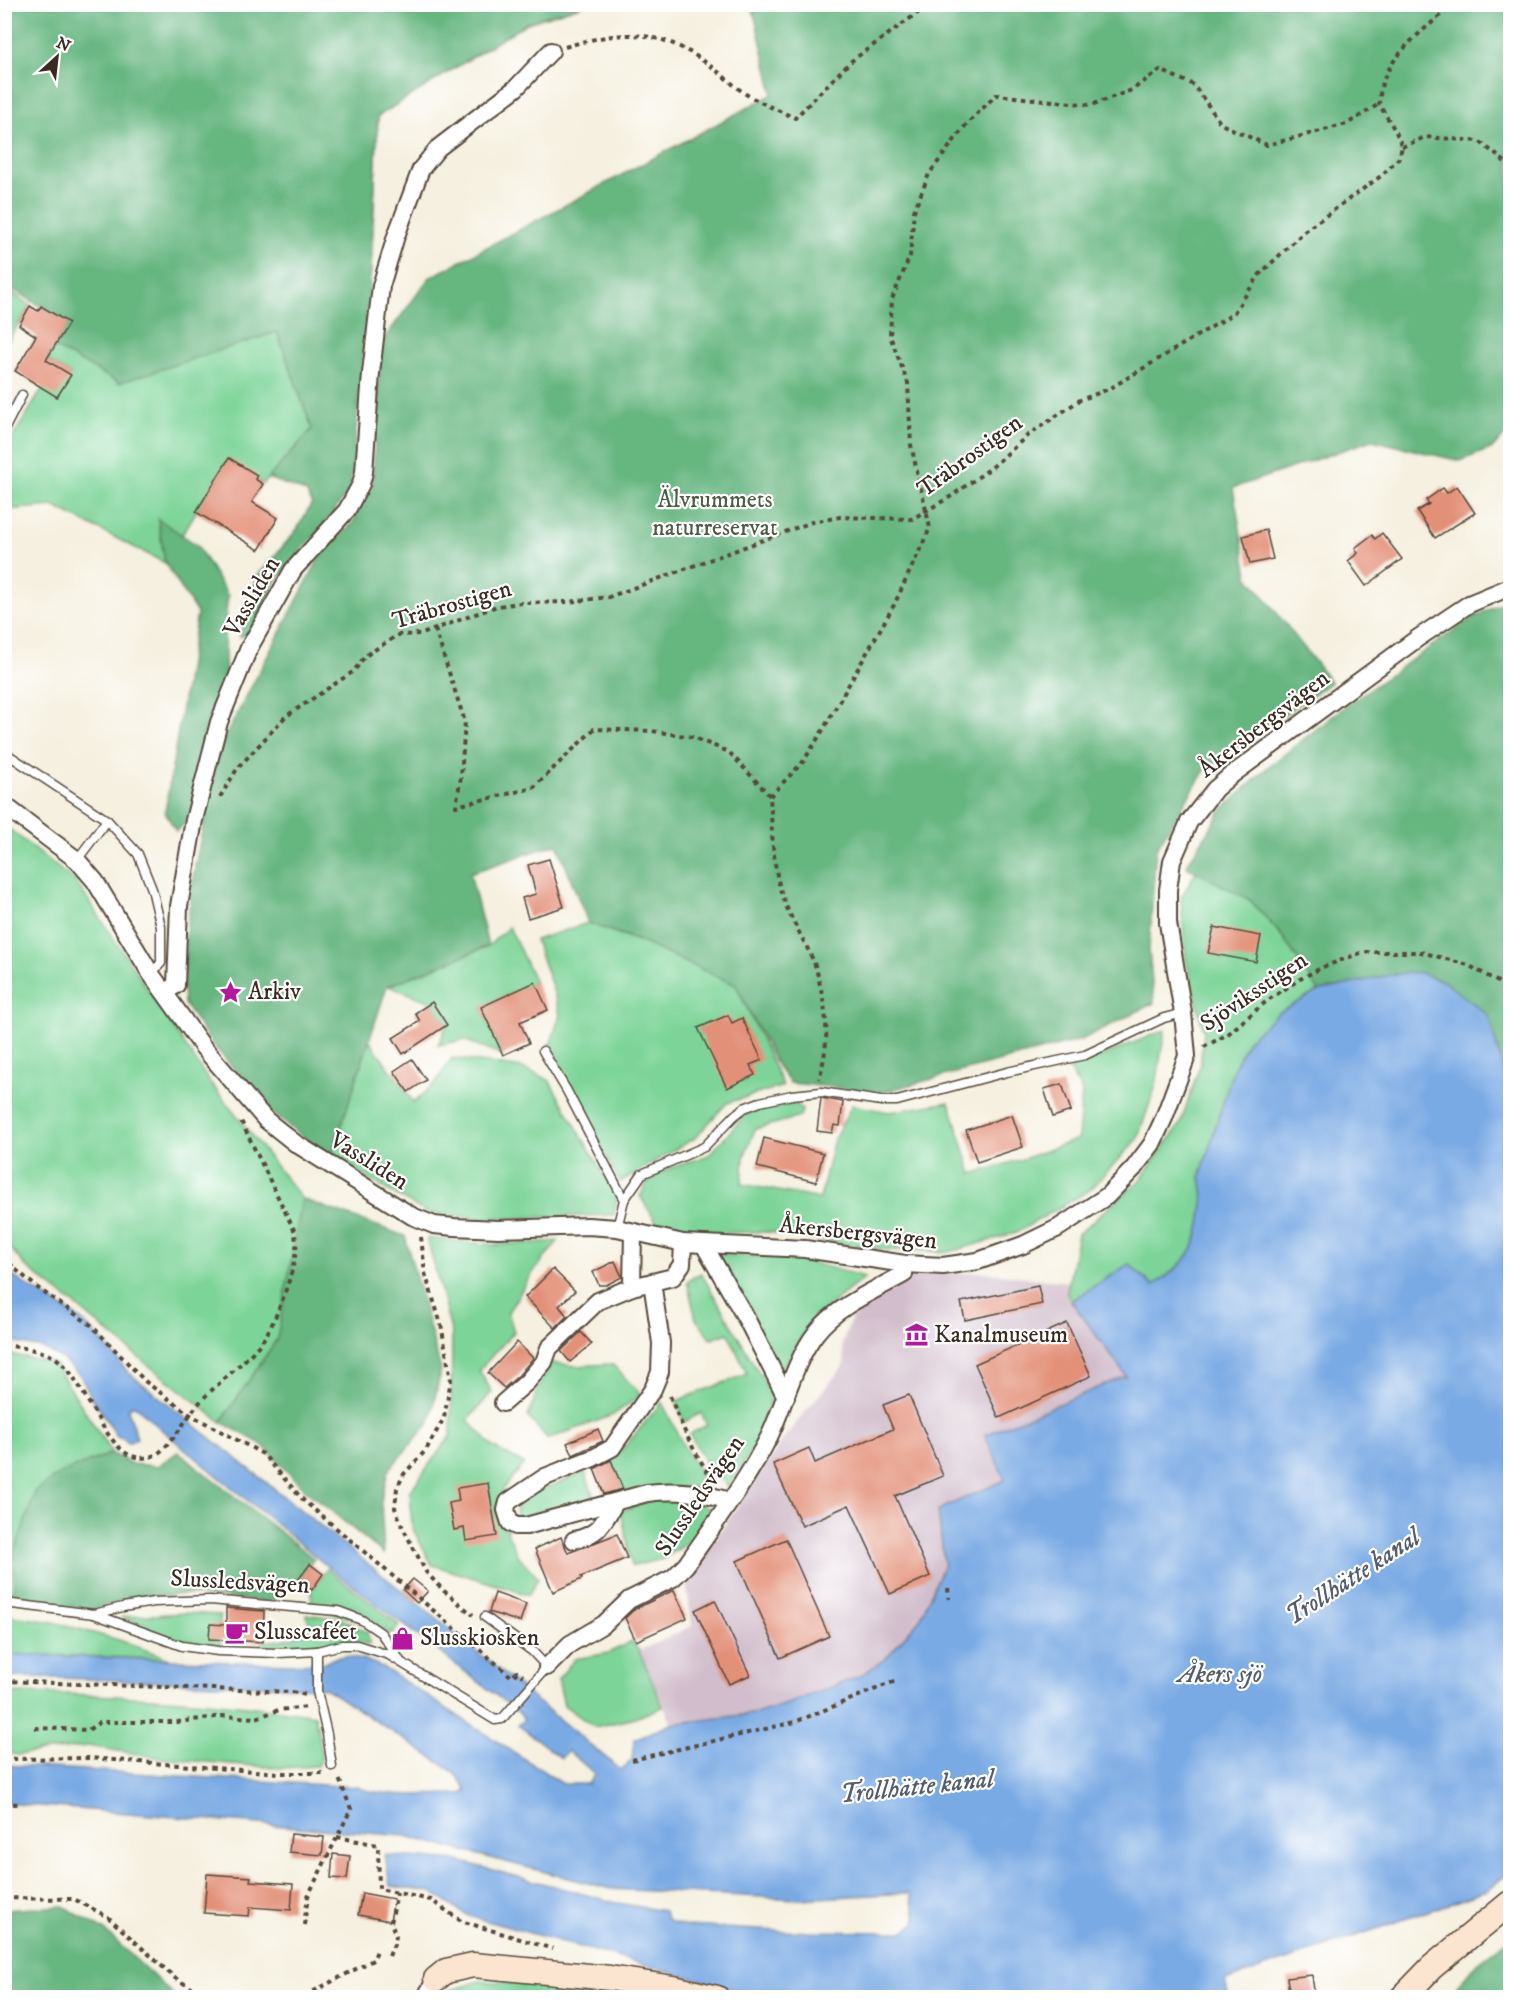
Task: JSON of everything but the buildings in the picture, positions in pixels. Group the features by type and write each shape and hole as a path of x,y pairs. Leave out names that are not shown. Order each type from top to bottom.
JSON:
{"street":[{"name":"Vassliden","path":"165,992 176,985 179,906 194,820 219,722 249,648 293,570 347,510 361,484 381,286 396,236 422,169 438,148 516,88 551,51"},
{"name":"Åkersbergsvägen","path":"625,1230 683,1243 805,1249 905,1264 943,1266 978,1261 1012,1249 1059,1228 1107,1196 1134,1168 1152,1144 1164,1118 1186,1056 1183,1013 1168,923 1168,890 1172,861 1189,822 1215,789 1229,777 1418,638 1469,604 1510,587"},
{"name":"Vassliden","path":"4,805 77,860 95,881 152,974 203,1047 266,1120 295,1143 424,1222 475,1228 588,1226 625,1230"},
{"path":"625,1230 632,1287"},
{"path":"503,1403 527,1382 544,1362 549,1348 598,1301 632,1287 673,1277 682,1264 683,1243"},
{"path":"704,1245 747,1320 786,1397"},
{"name":"Slussledsvägen","path":"547,1667 570,1644 604,1623 629,1600 673,1578 686,1565 758,1458 805,1350 816,1333 845,1307 904,1274 905,1264"},
{"path":"652,1282 661,1343 660,1372 653,1389 612,1448 545,1477 508,1502 506,1510 510,1523 516,1526 526,1526 647,1493 664,1491 704,1493 730,1501"},
{"path":"574,1540 590,1537 615,1503"},
{"path":"1402,1998 1432,1967 1510,1903"},
{"path":"430,1988 446,1971 473,1965 610,1978 717,1998"}],"lane":[{"path":"4,430 22,395"},
{"path":"4,752 107,820 138,854 152,889 161,927 162,963 152,974"},
{"path":"77,860 107,820"},
{"path":"624,1200 642,1174 704,1147 744,1108 760,1102 815,1092 897,1101 1007,1072 1085,1055 1164,1018 1183,1013"},
{"path":"543,1051 567,1091 624,1200 625,1230"},
{"name":"Slussledsvägen","path":"94,1614 154,1602 210,1600 338,1611 362,1620 381,1633 400,1662"},
{"name":"Slussledsvägen","path":"4,1603 94,1614 182,1646 218,1652 317,1651 342,1645 376,1650 400,1662 495,1720 502,1719 528,1682 547,1667"},
{"path":"483,1620 532,1651 547,1667"},
{"path":"317,1651 318,1699 332,1766"}],"path":[{"path":"551,51 594,38 636,34 673,42 705,62 749,96 795,118 850,62 930,4"},
{"path":"1454,4 1398,55 1382,81 1379,104 1402,147 1425,137 1479,141 1510,166"},
{"path":"770,796 804,762 894,605 930,528 911,445 908,382 890,336 892,299 910,256 914,211 929,174 965,126 996,95 1091,105 1132,90 1160,70 1194,85 1221,124 1267,145 1347,124 1379,104"},
{"name":"Träbrostigen","path":"194,820 209,814 237,770 285,717 354,670 365,656 398,635 422,634 496,606 609,597 812,522 840,517 912,519 983,474 1028,435 1080,400 1109,388 1233,314 1260,274 1306,230 1381,176 1399,158 1402,147"},
{"path":"435,629 465,722 456,806 533,788 594,729 652,731 692,737 729,752 770,796 774,856 781,892 814,961 823,997 828,1031 824,1060 815,1092"},
{"name":"Sjöviksstigen","path":"1186,1056 1228,1034 1268,1000 1300,979 1323,967 1363,952 1421,952 1468,965 1507,987 1510,992"},
{"path":"4,1345 39,1351 57,1360 71,1374 108,1434 123,1452 134,1457 148,1458 160,1452 189,1415 225,1376 260,1344 270,1329 297,1248 294,1232 237,1113 242,1094"},
{"path":"424,1222 421,1240 425,1273 441,1324 451,1380 444,1419 426,1450 404,1474 397,1488 395,1508 426,1572 444,1591 483,1620"},
{"path":"4,1256 14,1268 39,1289 91,1324 146,1382 189,1415 263,1454 303,1500 512,1677 517,1672 528,1682"},
{"path":"660,1372 681,1424 704,1467 730,1501"},
{"path":"948,1588 949,1599"},
{"path":"632,1760 795,1722 898,1680"},
{"path":"4,1681 292,1692 318,1699"},
{"path":"35,1728 88,1730 100,1722 178,1722 223,1716 256,1718 318,1699"},
{"path":"4,1756 15,1760 89,1758 289,1773 322,1774 332,1766"},
{"path":"304,1924 309,1896 351,1809 341,1781"},
{"path":"4,1803 18,1804"},
{"path":"337,1837 378,1845 380,1889 431,1900 461,1921 561,1951"},
{"path":"389,1956 396,1936 391,1923 397,1893"},
{"path":"4,1898 74,1899 108,1917 175,1978 208,1998"},
{"path":"307,1998 314,1991 373,1960 377,1952"},
{"path":"314,1991 314,1998"}],"shaded area":[{"path":"983,1272 1069,1282 1067,1293 1071,1301 1126,1376 985,1435 1005,1480 938,1510 944,1564 920,1619 886,1658 860,1676 758,1713 672,1724 639,1651 692,1626 686,1582 787,1434 845,1364 842,1344 852,1317 915,1275"}],"green space":[{"path":"5,5 583,5 527,23 378,116 371,270 350,490 274,583 260,617 240,637 248,601 258,576 296,531 312,503 306,492 269,478 263,484 229,458 182,535 158,520 165,563 53,506 5,510 4,451 43,388 71,375 47,360 68,323 5,284"},
{"path":"5,5 583,5 527,23 378,116 371,270 350,490 274,583 260,617 250,632 240,637 248,601 258,576 296,531 312,503 306,492 268,478 312,429 277,332 119,383 54,347 68,323 5,284"},
{"name":"Älvrummets naturreservat","path":"752,5 1510,5 1510,429 1493,448 1460,461 1372,440 1233,488 1248,576 1331,682 1205,770 1156,849 1149,950 1154,1003 1081,1040 883,1092 790,1083 777,1066 736,985 632,938 588,923 557,844 470,873 488,946 387,986 331,1157 271,1113 210,1041 184,1004 185,940 195,866 219,748 322,553 351,525 372,488 381,343 429,278 773,94"},
{"path":"5,286 30,306 5,346"},
{"path":"158,519 197,545 228,596 224,629 226,680 208,734 189,820 176,831 165,812 197,613 165,563"},
{"path":"1510,599 1510,1094 1489,1019 1443,981 1417,972 1390,975 1319,991 1282,936 1250,900 1186,866 1222,810 1267,768 1348,704 1472,618"},
{"path":"4,825 76,882 209,1081 302,1199 312,1258 277,1339 221,1422 26,1267 6,1243 8,1175 4,1163"},
{"path":"1196,871 1250,900 1282,936 1319,991 1278,1013 1233,1070 1200,1178 1204,1194 1200,1225 1193,1247 1182,1263 1153,1286 1129,1264 1071,1301 1067,1293 1078,1234 1139,1181 1180,1125 1200,1065 1204,1032 1186,960 1181,898"},
{"path":"588,923 641,942 736,985 783,1086 727,1103 695,1138 620,1182 549,1049 560,1015 535,940"},
{"path":"509,927 535,982 481,1007 503,1055 464,1040 438,1045 447,1025 432,1002 388,986 488,946"},
{"path":"1165,1030 1156,1085 1137,1140 1090,1190 1016,1233 949,1252 890,1250 769,1232 698,1233 660,1228 640,1196 648,1182 663,1171 709,1155 745,1115 765,1106 795,1103 802,1110 800,1117 755,1129 744,1157 742,1184 820,1199 834,1139 852,1105 889,1112 949,1102 972,1174 1026,1158 1078,1139 1082,1091 1069,1069"},
{"path":"369,1040 414,1103 436,1082 452,1058 523,1068 549,1080 617,1197 614,1215 481,1219 425,1212 331,1157"},
{"path":"302,1199 405,1236 441,1370 430,1422 388,1471 381,1501 384,1554 304,1489 261,1444 221,1422 277,1339"},
{"path":"427,1238 494,1245 558,1241 531,1275 508,1312 514,1332 479,1370 492,1392 468,1420 493,1447 524,1464 502,1491 508,1534 517,1554 538,1578 529,1595 432,1565 412,1527 410,1491 451,1435 452,1334"},
{"path":"717,1254 794,1258 865,1277 814,1318 781,1370"},
{"path":"701,1273 772,1395 756,1444 729,1487 706,1464 690,1434 707,1425 701,1413 684,1422 676,1401 747,1374 728,1333 711,1339 696,1319 687,1281"},
{"path":"4,1353 54,1363 112,1453 63,1472 15,1551 14,1599 4,1598"},
{"path":"550,1363 576,1366 612,1364 641,1395 613,1415 548,1439 528,1417"},
{"path":"662,1402 684,1447 703,1476 697,1487 624,1492 612,1462"},
{"path":"178,1452 314,1559 283,1595 268,1602 188,1594 139,1597 90,1610 14,1599 15,1551 36,1490 63,1472 112,1453 132,1464 157,1466"},
{"path":"585,1472 594,1497 526,1521 517,1520 516,1505 527,1496"},
{"path":"666,1496 694,1501 715,1511 686,1544 663,1559 632,1566 621,1511"},
{"path":"327,1569 399,1625 392,1635 375,1625 311,1607 312,1590"},
{"path":"186,1613 220,1615 220,1649 187,1644 121,1617"},
{"path":"307,1614 341,1619 367,1632 370,1645 356,1641 315,1648 262,1649 263,1642 310,1632"},
{"path":"5,1615 53,1622 119,1640 170,1659 5,1654"},
{"path":"632,1641 639,1651 663,1707 632,1719 594,1727 564,1705 558,1679 575,1659 609,1653"},
{"path":"4,1693 160,1698 315,1715 322,1757 317,1766 280,1768 161,1758 88,1746 16,1755 5,1751"},
{"path":"63,1906 104,1930 174,1995 181,1997 5,1997 5,1910"},
{"path":"1510,1938 1510,1997 1448,1997 1473,1967"},
{"path":"479,1981 590,1987 648,1997 442,1998 446,1992"}],"water":[{"name":"Åkers sjö","path":"1417,972 1443,981 1488,1015 1510,1094 1510,1872 1486,1891 1225,1981 1229,1997 767,1997 472,1917 432,1892 390,1886 385,1855 459,1861 617,1903 664,1911 667,1918 675,1924 687,1926 779,1931 902,1932 915,1923 916,1917 910,1893 799,1899 611,1889 405,1836 5,1803 5,1765 357,1787 394,1794 461,1794 466,1792 466,1788 454,1772 325,1688 5,1676 5,1654 295,1664 325,1663 334,1658 346,1656 363,1659 382,1667 563,1784 588,1784 595,1774 568,1751 561,1758 518,1725 524,1720 519,1713 327,1566 138,1408 129,1407 128,1411 137,1438 128,1443 117,1436 80,1375 61,1358 42,1348 5,1341 5,1269 83,1322 101,1339 128,1372 426,1610 621,1770 632,1760 634,1739 672,1724 758,1713 790,1703 860,1676 886,1658 920,1619 944,1564 938,1510 1005,1480 985,1435 1126,1376 1071,1301 1129,1264 1153,1286 1174,1271 1188,1255 1200,1225 1204,1194 1200,1178 1233,1070 1248,1040 1278,1013 1319,991 1390,975"}],"place":[{"name":"Arkiv","path":"230,992"},
{"name":"Kanalmuseum","path":"916,1335"},
{"name":"Slusscaféet","path":"236,1632"},
{"name":"Slusskiosken","path":"402,1638"}],"water label":[{"name":"Trollhätte kanal","path":"1353,1577"},
{"name":"Trollhätte kanal","path":"917,1787"}]}
